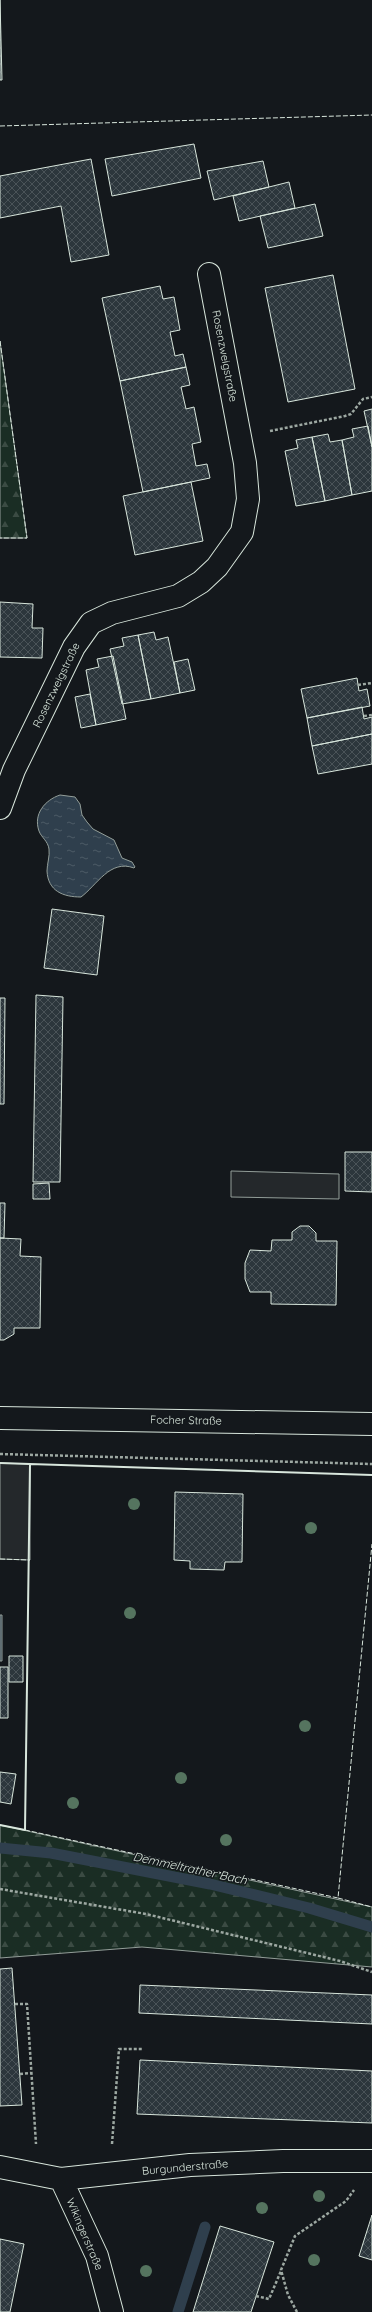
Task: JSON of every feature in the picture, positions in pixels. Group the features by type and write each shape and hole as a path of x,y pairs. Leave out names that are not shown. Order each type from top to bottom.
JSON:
{"street":[{"name":"Rosenzweigstraße","path":"0,808 14,770 74,647 91,623 112,614 178,596 201,582 217,568 242,532 248,499 245,463 209,274"},
{"name":"Focher Straße","path":"0,1418 372,1424"},
{"name":"Burgunderstraße","path":"0,2167 61,2179 190,2165 283,2160 366,2161"},
{"name":"Wikingerstraße","path":"61,2179 97,2256 112,2312"}],"path":[{"path":"240,437 346,416 351,414 363,399 372,397"},
{"path":"358,685 372,683"},
{"path":"364,716 372,714"},
{"path":"0,1454 372,1464"},
{"path":"0,1889 146,1914 340,1961 372,1972"},
{"path":"15,2004 27,2004 38,2175"},
{"path":"110,2174 119,2048 142,2049"},
{"path":"20,2074 31,2073"},
{"path":"256,2296 269,2299 295,2236 346,2201 354,2192 366,2161"},
{"path":"281,2270 288,2295 297,2312"}],"green space":[{"path":"0,341 27,538 0,538"},
{"path":"0,1825 372,1907 372,1967 142,1947 0,1958"}],"shaded area":[{"path":"231,1171 339,1174 339,1199 231,1197"},
{"path":"0,1463 30,1464 30,1560 0,1559"}],"water":[{"path":"60,795 75,797 80,804 82,815 93,829 114,840 122,858 132,862 135,867 125,866 111,870 81,897 68,896 58,892 50,884 48,878 47,871 49,849 39,831 38,819 39,813 45,804"},
{"path":"0,1615 2,1615 2,1661 0,1661"}],"building":[{"path":"0,0 2,80 0,80"},
{"path":"194,144 201,178 112,196 105,159"},
{"path":"91,159 109,255 71,262 61,206 0,218 0,176"},
{"path":"263,161 269,187 214,200 207,171"},
{"path":"289,182 295,208 239,221 233,196"},
{"path":"315,204 323,236 268,248 260,216"},
{"path":"333,275 355,389 288,402 265,288"},
{"path":"160,286 163,299 174,297 180,330 170,332 175,356 183,354 186,367 120,381 102,298"},
{"path":"186,367 190,385 181,387 186,409 194,407 201,442 192,444 196,466 207,464 210,478 143,492 120,381"},
{"path":"372,409 372,447 364,411"},
{"path":"368,426 372,447 372,491 352,495 342,440 354,437 352,429"},
{"path":"328,434 330,442 342,440 352,495 325,501 312,437"},
{"path":"312,437 325,501 296,506 285,451 298,448 296,440"},
{"path":"191,482 203,541 135,555 123,496"},
{"path":"0,602 33,604 32,628 43,628 42,658 0,657"},
{"path":"154,632 156,640 168,637 180,693 151,699 138,635"},
{"path":"138,635 151,699 122,704 110,649 124,646 122,638"},
{"path":"113,656 126,719 96,725 86,670 99,667 97,659"},
{"path":"188,659 195,690 180,693 174,662"},
{"path":"357,678 359,691 367,689 370,706 307,718 301,689"},
{"path":"90,694 96,725 81,728 75,697"},
{"path":"362,707 364,719 372,717 372,734 312,746 307,718"},
{"path":"372,734 372,764 318,774 312,746"},
{"path":"52,909 104,916 97,975 44,968"},
{"path":"36,995 63,997 60,1182 33,1182"},
{"path":"0,998 5,998 4,1104 0,1104"},
{"path":"345,1152 372,1152 372,1192 345,1191"},
{"path":"49,1183 50,1199 33,1199 33,1184"},
{"path":"0,1203 5,1203 4,1238 0,1238"},
{"path":"300,1226 309,1226 316,1233 316,1241 337,1241 336,1305 271,1304 271,1292 250,1292 245,1279 245,1263 250,1250 271,1251 272,1240 292,1240 292,1232"},
{"path":"0,1238 21,1239 20,1256 41,1257 40,1328 14,1328 14,1334 4,1340 0,1340"},
{"path":"175,1492 243,1494 242,1562 225,1562 224,1570 190,1569 190,1561 174,1560"},
{"path":"9,1656 23,1656 23,1682 9,1682"},
{"path":"0,1667 8,1667 8,1718 0,1718"},
{"path":"0,1772 16,1774 11,1804 0,1802"},
{"path":"12,1968 22,2105 0,2106 0,1969"},
{"path":"140,1985 372,1995 372,2024 139,2013"},
{"path":"140,2060 372,2071 372,2123 137,2114"},
{"path":"372,2215 372,2260 359,2256"},
{"path":"220,2226 274,2242 251,2312 193,2312"},
{"path":"0,2239 24,2244 10,2312 0,2312"}],"waterway":[{"name":"Demmeltrather Bach","path":"0,1848 51,1853 210,1884 309,1908 372,1927"},
{"path":"178,2312 205,2227"}],"fence":[{"path":"0,126 372,115"},
{"path":"0,341 27,538 0,538"},
{"path":"25,1830 338,1898 372,1544"},
{"path":"0,1559 30,1560"},
{"path":"338,1898 372,1907"}],"wall":[{"path":"0,1463 30,1464 25,1830 0,1825"},
{"path":"30,1464 372,1475"}]}
